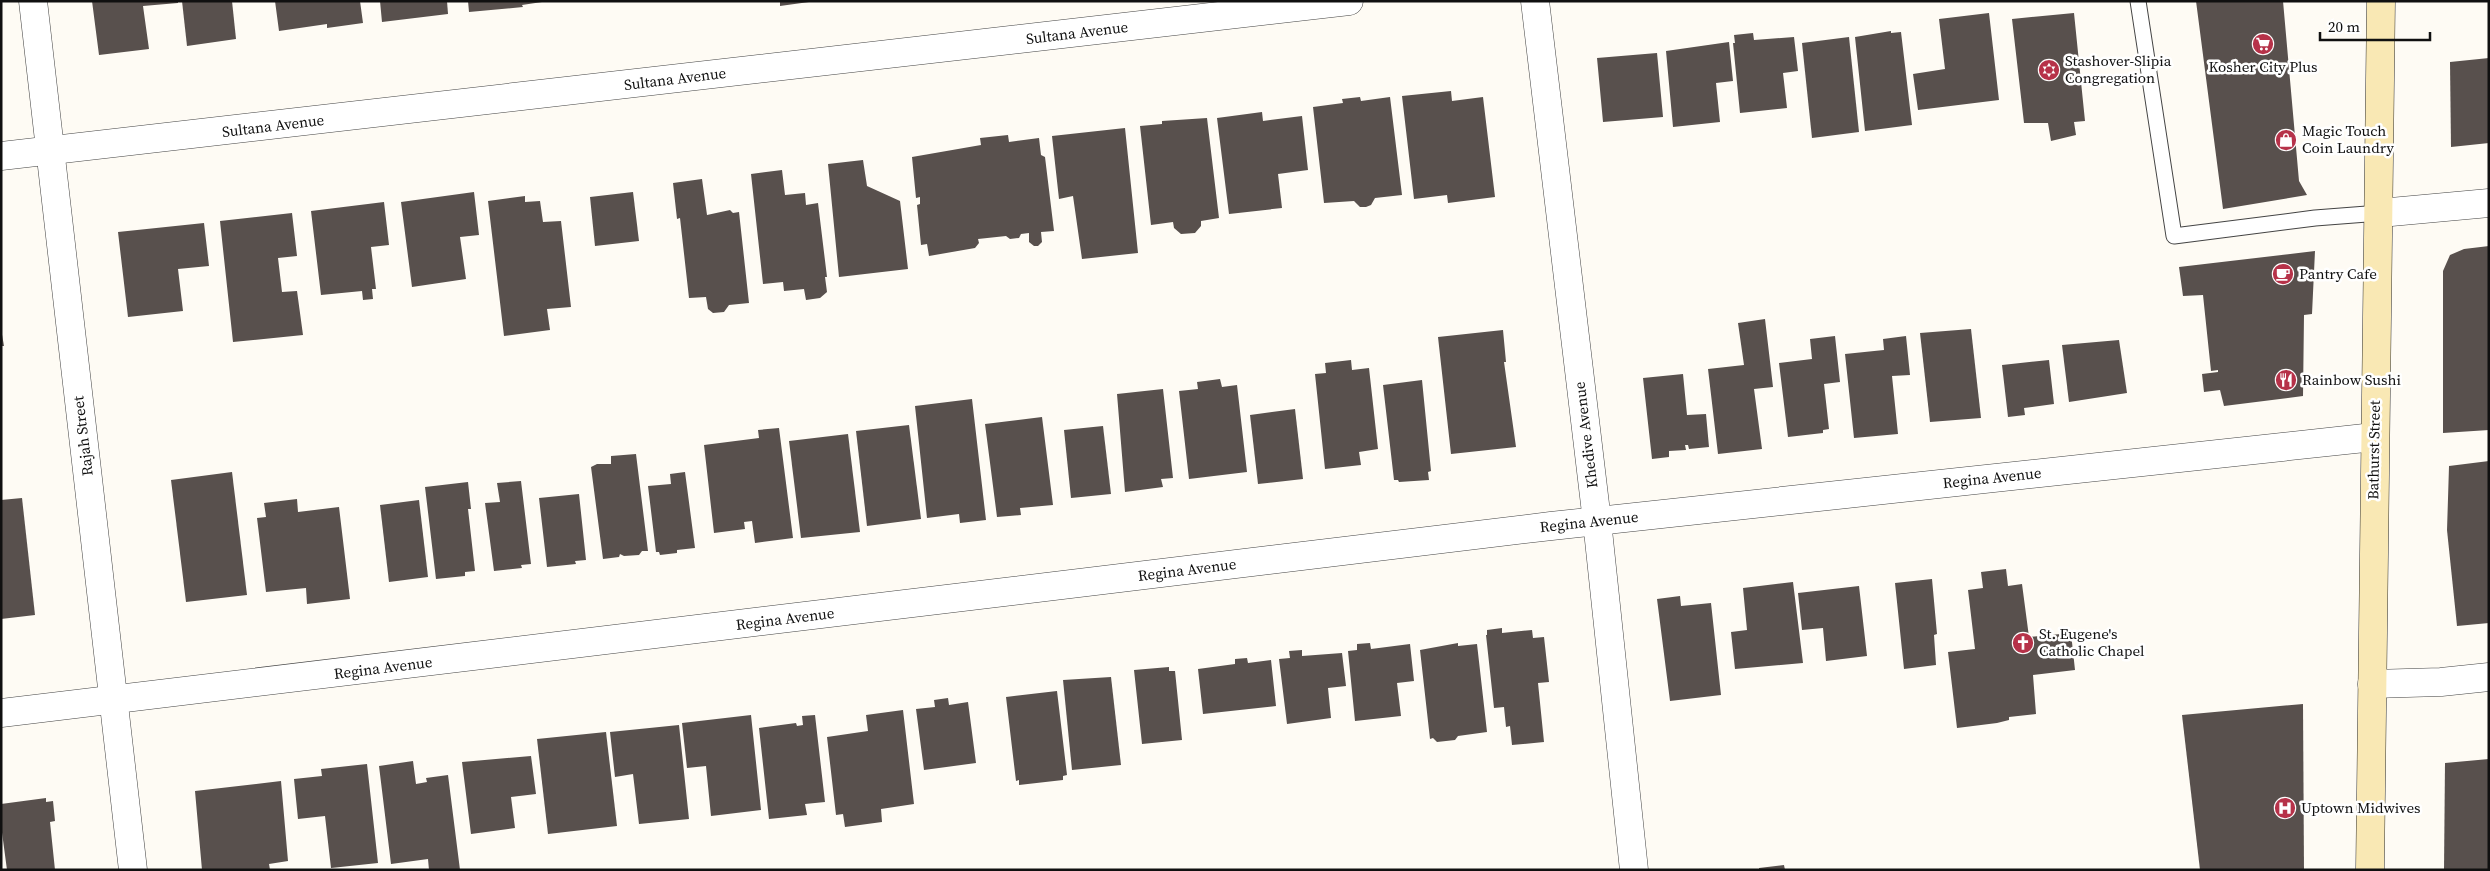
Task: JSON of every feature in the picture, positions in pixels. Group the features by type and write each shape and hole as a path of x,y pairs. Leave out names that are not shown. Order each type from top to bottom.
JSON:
{"main road":[{"name":"Bathurst Street","path":"2370,870 2374,437 2380,213 2381,1"}],"street":[{"name":"Rajah Street","path":"32,1 133,870"},
{"name":"Sultana Avenue","path":"1,156 1348,1"},
{"name":"Khedive Avenue","path":"1536,1 1597,521 1634,870"},
{"path":"2380,213 2489,202"},
{"name":"Regina Avenue","path":"1,713 114,701 1597,521 2374,437"},
{"path":"2372,684 2441,682 2489,677"}],"lane":[{"path":"2138,1 2174,236 2314,218 2380,213"}],"building":[{"path":"92,1 178,1 178,3 143,6 149,49 99,55"},
{"path":"182,1 232,1 236,39 187,46"},
{"path":"275,1 360,1 363,23 327,28 327,24 279,31"},
{"path":"380,1 447,1 448,14 382,22"},
{"path":"468,1 542,2 522,5 523,7 469,12"},
{"path":"780,1 809,1 809,2 780,6"},
{"path":"2196,1 2283,1 2299,181 2307,195 2223,209"},
{"path":"1989,13 1999,100 1918,110 1913,74 1945,69 1939,19"},
{"name":"Stashover-Slipia Congregation","path":"2074,13 2085,121 2074,122 2076,135 2051,141 2048,123 2024,123 2012,19"},
{"path":"1891,31 1891,33 1901,32 1912,125 1865,131 1855,37"},
{"path":"1753,33 1754,40 1794,37 1798,71 1783,73 1787,108 1740,113 1733,43 1735,43 1734,35"},
{"path":"1849,37 1859,132 1812,138 1802,43"},
{"path":"1729,42 1733,81 1716,83 1720,122 1673,127 1666,51"},
{"path":"1657,53 1663,117 1603,122 1597,58"},
{"path":"2489,58 2489,143 2451,147 2450,62"},
{"path":"1451,91 1452,101 1483,97 1495,197 1448,203 1447,195 1414,199 1402,96"},
{"path":"1360,97 1361,101 1390,97 1402,195 1375,198 1371,205 1366,207 1360,207 1354,201 1324,203 1313,107 1343,103 1342,99"},
{"path":"1262,112 1263,121 1302,116 1308,170 1278,174 1282,208 1229,214 1217,118"},
{"path":"1207,118 1219,218 1201,221 1201,226 1195,233 1181,234 1174,228 1173,222 1151,225 1140,126 1162,124 1162,121"},
{"path":"1125,128 1138,253 1082,259 1073,196 1059,199 1052,136"},
{"path":"1008,135 1009,142 1039,138 1041,155 1045,157 1054,231 1041,232 1042,242 1038,246 1034,246 1029,242 1029,233 1021,234 1019,238 1010,239 1006,236 978,239 979,243 975,248 929,256 927,244 921,245 917,205 920,204 920,197 916,198 912,157 981,145 980,138"},
{"path":"863,160 867,186 900,201 908,269 839,277 828,164"},
{"path":"782,170 785,195 805,193 806,205 818,203 827,277 825,277 827,292 820,298 806,300 804,289 784,291 783,282 763,284 751,174"},
{"path":"702,179 707,215 730,210 733,213 739,212 749,303 729,305 724,312 713,313 708,309 706,297 689,298 680,218 677,219 673,183"},
{"path":"474,192 479,235 460,237 466,279 412,287 401,202"},
{"path":"633,192 639,241 595,246 590,197"},
{"path":"525,196 525,202 540,201 543,222 561,221 571,307 547,309 550,330 504,336 488,201"},
{"path":"384,202 389,245 371,247 376,289 372,289 373,299 363,300 362,291 321,295 311,211"},
{"path":"292,213 297,256 278,258 282,292 297,291 303,335 233,342 220,221"},
{"path":"204,223 209,266 178,269 183,311 128,317 118,232"},
{"path":"2489,246 2489,430 2443,433 2443,271 2450,255 2464,249"},
{"path":"2315,251 2312,314 2304,315 2303,396 2224,406 2220,390 2204,392 2202,374 2218,372 2218,370 2211,371 2203,295 2183,296 2179,267"},
{"path":"1765,319 1773,387 1754,389 1762,449 1718,454 1708,369 1744,365 1738,323"},
{"path":"1,329 4,346 1,346"},
{"path":"1971,329 1981,418 1930,422 1920,333"},
{"path":"1503,330 1506,362 1504,362 1516,447 1451,454 1438,337"},
{"path":"1835,336 1840,382 1824,384 1829,429 1823,430 1823,433 1788,437 1779,363 1812,359 1810,339"},
{"path":"1906,336 1910,375 1892,376 1898,434 1854,438 1845,354 1884,350 1883,339"},
{"path":"2119,340 2127,393 2069,402 2062,345"},
{"path":"1351,360 1352,370 1369,368 1378,449 1359,452 1361,465 1325,469 1315,374 1326,373 1325,363"},
{"path":"2049,360 2054,404 2024,408 2025,415 2008,417 2002,365"},
{"path":"1683,374 1687,415 1706,414 1709,447 1689,449 1688,445 1685,445 1686,450 1669,451 1669,457 1652,459 1643,378"},
{"path":"1220,379 1222,387 1237,385 1247,472 1189,479 1179,391 1198,389 1197,382"},
{"path":"1422,380 1431,471 1428,472 1429,480 1399,482 1394,480 1383,385"},
{"path":"1163,389 1173,478 1161,479 1163,487 1125,492 1117,394"},
{"path":"972,399 986,520 960,523 959,514 927,518 915,406"},
{"path":"1295,409 1303,479 1258,484 1250,415"},
{"path":"1042,417 1053,505 1020,508 1021,515 997,517 985,424"},
{"path":"909,425 921,519 867,526 856,431"},
{"path":"1103,426 1111,494 1071,498 1064,430"},
{"path":"779,428 793,538 755,543 752,521 744,522 745,529 714,533 704,445 759,438 758,430"},
{"path":"848,434 860,532 801,538 789,441"},
{"path":"636,454 648,551 642,551 639,555 624,556 620,554 619,557 603,559 591,467 597,464 611,464 611,456"},
{"path":"2489,461 2489,623 2457,626 2447,530 2449,466"},
{"path":"232,472 247,595 186,602 171,480"},
{"path":"685,472 695,548 677,550 677,553 660,555 659,552 656,552 648,486 671,484 670,474"},
{"path":"521,481 531,564 521,565 522,568 494,571 485,503 500,502 497,483"},
{"path":"468,482 471,509 468,509 475,571 465,572 465,576 436,579 425,487"},
{"path":"579,494 586,560 575,561 576,564 547,567 539,498"},
{"path":"22,498 35,615 1,619 1,500"},
{"path":"297,499 298,512 339,507 350,599 307,604 306,588 266,592 257,518 266,517 264,503"},
{"path":"419,500 428,577 389,582 380,505"},
{"name":"St. Eugene's Catholic Chapel","path":"2006,569 2008,586 2022,584 2029,637 2071,633 2075,670 2033,675 2036,714 2009,717 2009,720 1997,723 1957,728 1948,652 1975,649 1968,590 1983,588 1981,572"},
{"path":"1932,579 1937,634 1934,635 1936,665 1904,669 1895,583"},
{"path":"1793,582 1803,663 1735,669 1731,632 1747,630 1743,588"},
{"path":"1859,586 1867,656 1826,661 1823,628 1802,630 1798,593"},
{"path":"1680,596 1681,606 1711,603 1721,695 1670,701 1657,599"},
{"path":"1502,628 1502,633 1532,630 1533,638 1544,637 1549,682 1538,683 1544,742 1512,745 1510,726 1506,727 1504,707 1494,708 1486,635 1487,630"},
{"path":"1370,643 1371,649 1410,644 1414,681 1397,683 1401,716 1355,721 1348,651 1357,650 1357,644"},
{"path":"1458,643 1458,646 1477,644 1487,732 1458,736 1455,740 1437,742 1433,738 1430,739 1420,650"},
{"path":"1302,650 1302,656 1342,653 1346,686 1328,688 1331,718 1287,724 1279,659 1290,658 1289,651"},
{"path":"1247,658 1248,663 1271,660 1276,706 1203,714 1198,669 1235,664 1235,659"},
{"path":"1169,667 1169,671 1175,671 1182,740 1142,744 1134,670"},
{"path":"1111,677 1121,765 1072,770 1063,680"},
{"path":"1057,691 1067,775 1063,776 1063,780 1019,785 1019,780 1016,781 1006,697"},
{"path":"948,698 949,705 968,702 976,763 924,770 916,709 935,707 934,700"},
{"path":"2303,704 2304,870 2200,870 2182,715"},
{"path":"903,710 914,804 881,809 882,822 845,827 843,814 836,815 827,737 868,731 866,715"},
{"path":"751,715 761,810 711,816 706,766 687,768 682,723"},
{"path":"815,715 825,802 805,804 807,815 769,819 759,728 796,723 797,726 803,725 802,716"},
{"path":"679,725 689,819 639,824 633,774 615,777 610,732"},
{"path":"606,732 617,826 548,834 537,739"},
{"path":"531,756 536,794 511,797 515,828 471,834 462,762"},
{"path":"2489,759 2489,870 2444,870 2445,763"},
{"path":"413,761 416,784 427,782 426,778 448,775 460,870 429,870 428,859 391,864 379,766"},
{"path":"367,764 378,863 331,868 325,816 298,819 294,779 322,776 321,769"},
{"path":"281,781 288,861 269,864 270,870 202,870 195,791"},
{"path":"46,798 46,802 53,801 55,821 50,822 55,870 7,870 1,825 1,804"},
{"path":"1784,865 1785,870 1759,870 1759,868"}],"place":[{"name":"Kosher City Plus","path":"2263,44"},
{"name":"Stashover-Slipia Congregation","path":"2049,70"},
{"name":"Magic Touch Coin Laundry","path":"2286,140"},
{"name":"Pantry Cafe","path":"2283,274"},
{"name":"Rainbow Sushi","path":"2286,380"},
{"name":"St. Eugene's Catholic Chapel","path":"2023,643"},
{"name":"Uptown Midwives","path":"2285,808"}]}
